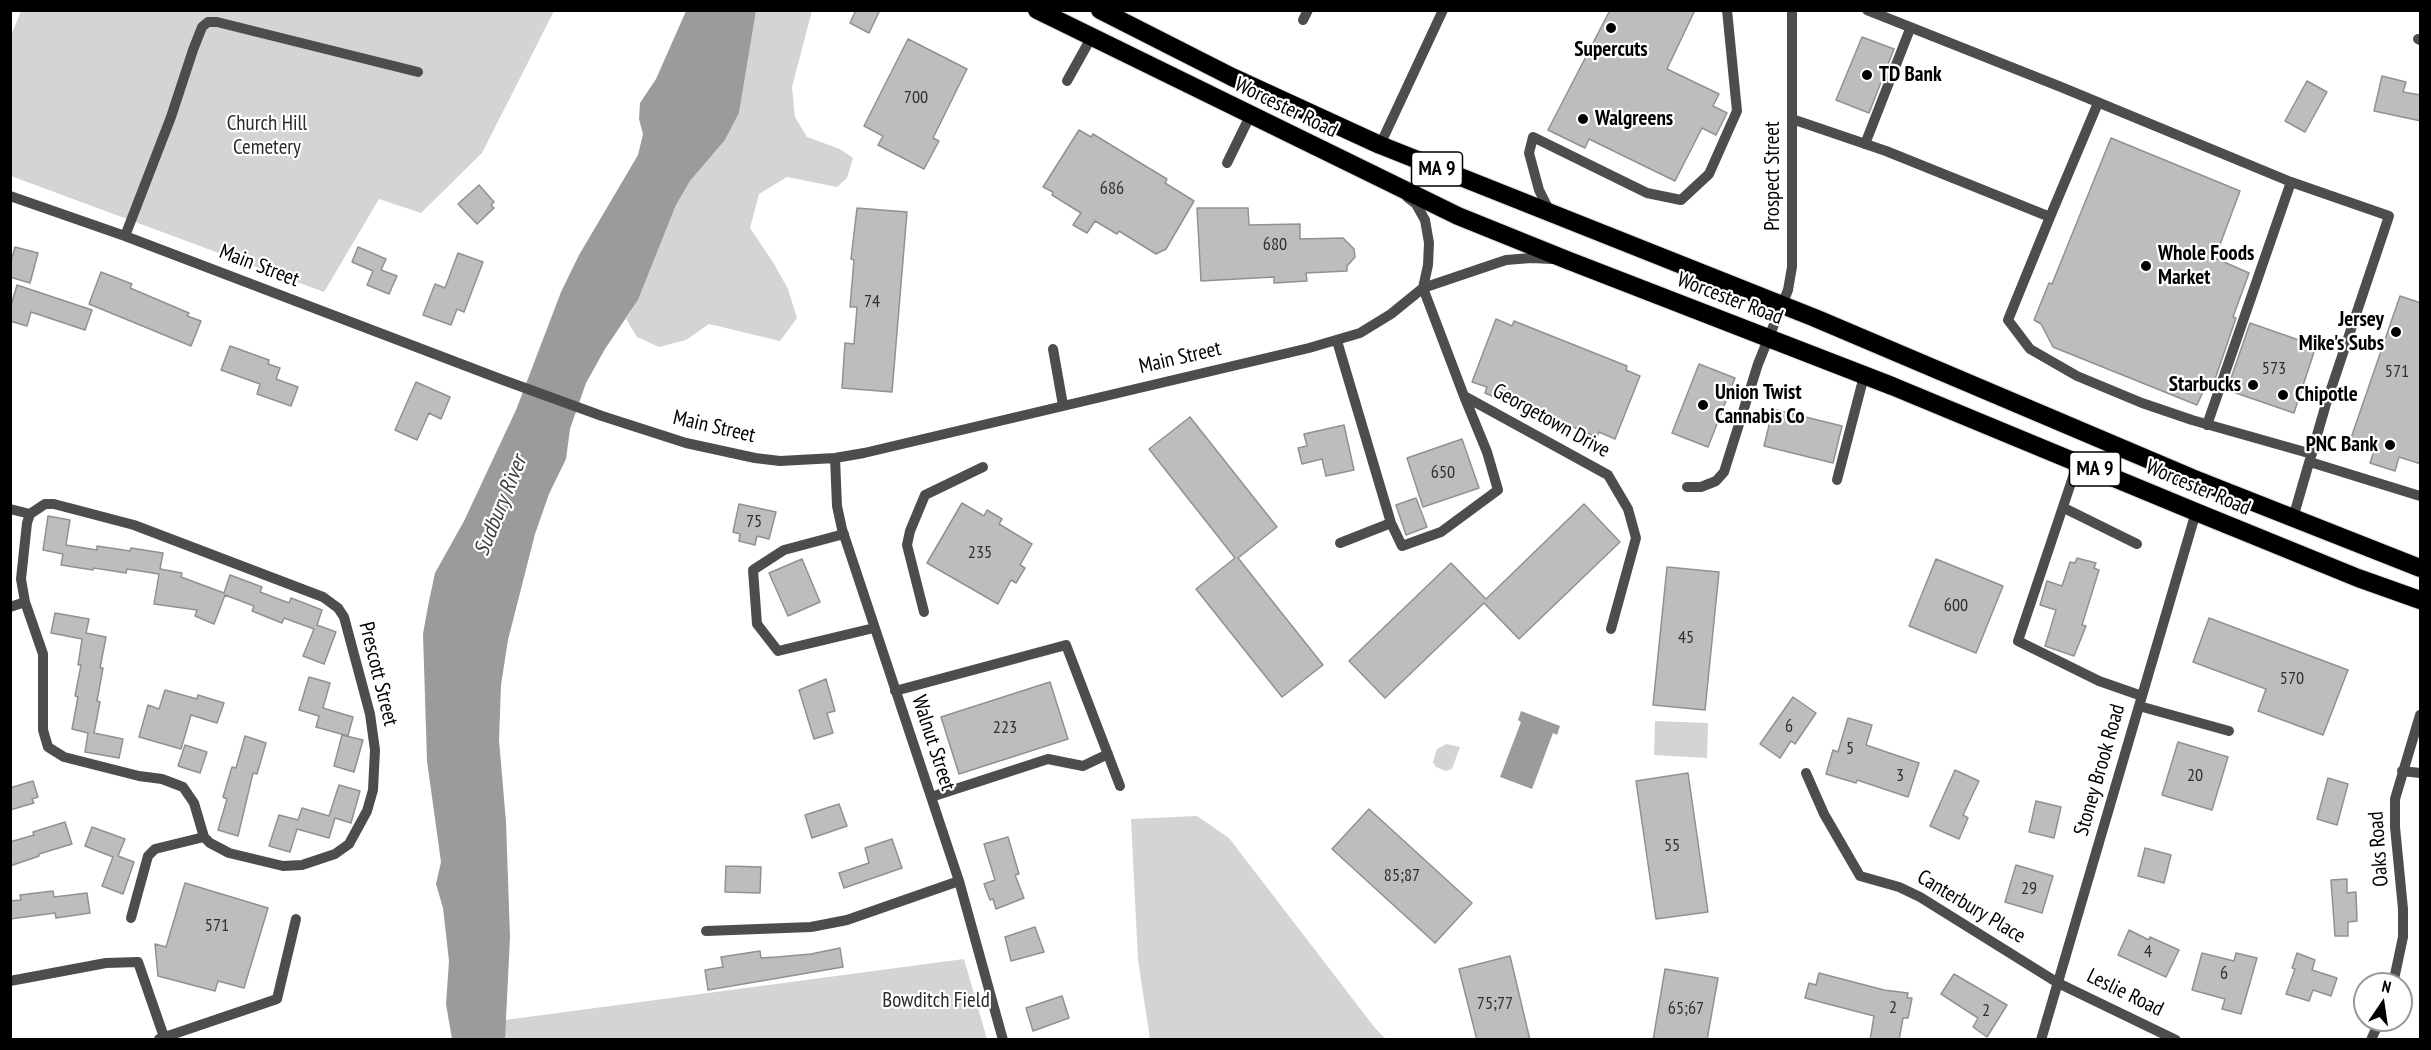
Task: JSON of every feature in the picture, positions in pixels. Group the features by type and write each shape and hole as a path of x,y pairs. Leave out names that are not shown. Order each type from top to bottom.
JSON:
{"highway":[{"name":"Worcester Road","path":"1037,10 1458,216 2078,462 2358,578 2421,600"},
{"name":"Worcester Road","path":"1100,10 1232,77 1380,145 1783,307 2293,518 2421,568"}],"street":[{"path":"1380,145 1443,10"},
{"path":"1551,215 1539,190 1529,153 1533,137 1647,193 1681,200 1708,174 1737,111 1727,10"},
{"name":"Prospect Street","path":"1687,488 1701,487 1716,481 1724,472 1758,364 1783,307 1792,267 1792,10"},
{"path":"1867,10 2291,182 2389,216 2293,518"},
{"path":"125,236 171,117 199,34 208,22 217,22 418,72"},
{"path":"1865,144 1910,29"},
{"path":"1067,81 1091,38"},
{"path":"2098,103 2008,320 2030,349 2077,376 2142,403 2421,496"},
{"path":"1227,163 1251,116"},
{"path":"1792,119 1865,144 2050,217"},
{"path":"2207,425 2291,182"},
{"path":"1397,187 1416,204 1425,220 1429,243 1428,265 1423,288"},
{"name":"Main Street","path":"10,196 125,236 503,381 602,416 686,443 755,458 780,460 835,459 1337,341 1359,333 1391,314 1423,288 1506,260 1531,258 1567,260"},
{"name":"Georgetown Drive","path":"1423,288 1464,396 1608,475 1628,508 1636,538 1611,629"},
{"path":"1337,341 1391,523 1402,546 1441,532 1498,490 1487,452 1464,396"},
{"path":"1053,350 1063,405"},
{"path":"1837,480 1864,376"},
{"name":"Walnut Street","path":"835,459 837,506 844,534 958,881 1003,1040"},
{"path":"2078,462 2018,641 2140,701 2229,731"},
{"path":"924,612 907,545 910,531 925,495 983,467"},
{"name":"Prescott Street","path":"30,514 45,504 54,504 134,525 323,597 338,608 344,617 370,714 374,741 373,790 359,828 348,844 335,854 302,865 283,866 229,853 210,843 204,837"},
{"path":"2064,508 2138,544"},
{"path":"10,509 30,514 21,579 25,602 43,654 43,730 48,747 64,757 139,776 162,779 183,787 194,802 204,837 155,849 148,856 131,918"},
{"name":"Stoney Brook Road","path":"2041,1040 2196,512"},
{"path":"1340,543 1391,523"},
{"path":"844,534 784,550 753,570 757,624 778,651 874,628"},
{"path":"10,607 25,602"},
{"path":"895,691 1066,645 1120,786"},
{"name":"Oaks Road","path":"2396,972 2403,937 2403,909 2395,827 2395,799 2421,715"},
{"path":"931,797 1048,759 1083,765 1108,754"},
{"path":"2402,771 2421,773"},
{"name":"Canterbury Place","path":"1806,773 1824,814 1860,876 1899,887 1920,897 2058,983"},
{"path":"706,931 811,927 847,920 958,881"},
{"path":"10,981 106,963 138,962 161,1038 277,999 296,919"},
{"name":"Leslie Road","path":"2058,983 2176,1040"}],"green space":[{"name":"Church Hill Cemetery","path":"21,11 554,11 482,153 421,213 379,199 324,292 11,176 10,38"},
{"path":"756,11 812,11 792,87 795,117 807,137 840,149 853,158 847,178 837,187 787,177 759,194 750,228 788,289 797,318 780,341 709,324 686,340 659,347 637,337 626,319 638,300 676,205 690,181 725,140 739,113"},
{"path":"1655,721 1708,723 1707,758 1654,755"},
{"path":"1446,744 1460,747 1452,769 1446,771 1436,767 1433,762 1437,749"},
{"path":"1197,816 1229,838 1375,1028 1386,1039 1150,1039 1138,960 1131,819"},
{"name":"Bowditch Field","path":"964,959 987,1039 505,1040 505,1020"}],"water":[{"name":"Sudbury River","path":"686,11 756,11 739,113 725,140 690,181 676,205 638,300 605,349 586,383 570,429 566,459 549,494 535,534 508,640 501,685 499,740 506,822 510,937 505,1039 452,1039 446,1004 449,961 443,908 436,884 441,862 427,761 423,634 435,573 464,521 516,410 561,292 579,255 638,155 643,134 639,119 640,103 656,79"},
{"path":"1521,711 1560,726 1557,735 1553,733 1532,789 1500,777 1521,722 1518,720"}],"building":[{"path":"856,10 880,10 869,33 850,23"},
{"path":"1610,10 1695,10 1667,69 1719,94 1713,106 1727,113 1716,135 1702,128 1675,181 1589,139 1585,148 1548,130"},
{"name":"TD Bank","path":"1862,37 1894,49 1869,113 1836,100"},
{"path":"908,39 967,69 933,138 939,141 924,169 878,145 883,136 864,126"},
{"path":"2382,76 2406,82 2403,92 2421,95 2421,121 2374,111"},
{"path":"2307,81 2327,92 2305,132 2285,121"},
{"path":"1079,130 1091,137 1093,134 1167,179 1165,183 1194,201 1166,249 1156,254 1119,231 1117,234 1095,221 1087,233 1073,225 1081,213 1043,187"},
{"name":"Whole Foods Market","path":"2111,138 2240,191 2215,258 2249,273 2213,385 2207,383 2197,405 2053,347 2041,324 2034,320 2049,283 2052,284"},
{"path":"479,185 494,202 491,205 494,208 477,224 458,204"},
{"path":"857,208 907,212 892,392 842,388 845,343 854,344 857,307 850,307 854,260 851,259"},
{"path":"1197,208 1248,208 1249,225 1300,224 1300,239 1343,238 1354,249 1355,257 1347,266 1347,271 1306,273 1307,281 1274,283 1274,277 1201,281"},
{"path":"15,247 38,253 30,283 10,277 10,265"},
{"path":"358,247 386,259 381,270 397,276 389,294 367,285 373,271 352,262"},
{"path":"458,253 483,262 464,312 457,309 451,325 423,315 435,284 445,288"},
{"path":"101,272 132,284 130,288 189,313 187,316 201,321 191,346 89,304"},
{"path":"17,285 92,310 85,330 31,312 27,326 10,321 10,309"},
{"path":"2400,296 2421,303 2421,464 2399,457 2395,471 2370,463 2375,448 2350,441"},
{"path":"1496,319 1512,326 1514,321 1627,366 1626,370 1640,376 1615,439 1599,432 1597,437 1507,400 1506,402 1485,393 1487,387 1472,382"},
{"path":"2250,323 2316,346 2294,413 2227,390"},
{"path":"230,346 269,360 268,364 280,368 276,379 298,387 291,406 257,394 260,384 221,370"},
{"name":"Union Twist Cannabis Co","path":"1699,364 1735,378 1708,447 1672,433"},
{"path":"416,382 450,397 441,419 429,413 417,440 395,430"},
{"path":"1773,409 1842,426 1833,463 1764,446"},
{"path":"1190,417 1277,527 1238,558 1323,665 1282,697 1196,589 1235,558 1149,449"},
{"path":"1344,425 1354,470 1326,476 1322,459 1302,464 1298,448 1307,446 1304,434"},
{"path":"1462,439 1479,488 1423,507 1407,458"},
{"path":"1416,498 1427,527 1406,535 1396,505"},
{"path":"962,503 984,516 987,510 1002,519 999,524 1032,544 1020,565 1025,568 1016,583 1011,580 998,604 927,563"},
{"path":"739,504 776,512 769,539 757,536 755,545 739,541 740,534 733,532"},
{"path":"1584,504 1620,542 1519,639 1484,603 1385,698 1349,661 1451,563 1486,599"},
{"path":"48,516 70,520 66,545 97,550 97,546 163,553 160,569 182,573 181,577 224,593 230,575 262,587 260,592 289,603 291,598 322,610 317,625 336,632 324,664 303,656 314,629 284,618 282,623 252,611 254,606 225,595 214,624 195,616 197,610 154,604 159,574 127,569 126,573 94,568 93,570 61,565 63,554 43,550"},
{"path":"2077,558 2096,563 2094,568 2099,570 2082,625 2086,626 2074,656 2045,646 2056,610 2040,605 2047,581 2062,586 2070,562 2075,563"},
{"path":"802,559 820,602 788,616 769,573"},
{"path":"1936,559 2003,586 1976,653 1909,626"},
{"path":"1667,567 1719,572 1705,710 1653,705"},
{"path":"55,613 89,619 86,633 106,637 100,668 103,668 97,701 100,702 94,733 123,739 119,758 85,752 88,733 72,729 78,697 75,696 81,665 78,665 82,639 51,633"},
{"path":"2209,618 2348,670 2323,735 2258,711 2266,689 2193,662"},
{"path":"309,677 330,683 323,708 353,717 348,736 316,727 319,716 299,710"},
{"path":"826,679 835,711 827,713 833,733 814,739 799,690"},
{"path":"1050,682 1068,739 959,774 941,717"},
{"path":"165,690 197,699 198,695 224,703 217,723 191,715 181,749 139,737 148,705 159,709"},
{"path":"1793,697 1816,713 1795,744 1791,741 1780,758 1760,744"},
{"path":"1848,718 1872,725 1866,745 1919,763 1908,797 1857,780 1856,783 1826,774 1833,750 1838,752"},
{"path":"342,735 363,740 354,772 334,766"},
{"path":"245,736 266,743 257,774 253,773 238,836 218,830 227,799 223,797 232,767 236,768"},
{"path":"2178,742 2228,757 2212,810 2162,795"},
{"path":"185,745 207,752 200,773 178,766"},
{"path":"1955,770 1979,781 1963,815 1968,818 1959,839 1930,826"},
{"path":"1688,773 1708,912 1656,919 1636,781"},
{"path":"2328,778 2348,784 2337,825 2317,819"},
{"path":"33,781 38,797 32,799 34,803 10,810 10,788"},
{"path":"339,785 360,791 351,823 335,818 329,838 297,829 290,852 269,846 279,815 298,820 302,808 329,816"},
{"path":"2036,801 2061,807 2054,838 2029,832"},
{"path":"839,804 847,826 812,838 805,815"},
{"path":"1369,809 1472,903 1435,943 1332,849"},
{"path":"65,822 72,844 10,866 10,842"},
{"path":"92,827 125,839 118,856 134,862 123,894 102,886 113,857 85,846"},
{"path":"1008,837 1019,874 1015,875 1024,898 996,909 984,884 995,880 984,844"},
{"path":"892,839 902,868 844,888 839,873 869,863 865,848"},
{"path":"2145,848 2171,855 2164,883 2138,876"},
{"path":"2016,865 2053,876 2042,913 2005,902"},
{"path":"726,866 761,867 760,893 725,892"},
{"path":"2347,879 2347,893 2356,892 2357,921 2348,922 2348,936 2335,936 2331,880"},
{"path":"185,883 268,908 244,988 218,981 215,991 158,976 155,944 166,947"},
{"path":"53,891 54,897 87,893 90,913 56,918 55,913 10,919 10,901 21,900 20,895"},
{"path":"1035,927 1044,952 1011,961 1005,937"},
{"path":"2129,930 2149,940 2150,937 2179,950 2166,977 2118,955"},
{"path":"840,948 843,967 708,990 705,970 723,967 721,957 760,951 761,958 777,957 811,954"},
{"path":"2202,953 2234,961 2236,953 2257,958 2241,1014 2222,1009 2225,999 2192,990"},
{"path":"2297,953 2315,960 2312,970 2337,978 2331,996 2313,990 2309,1001 2286,994 2295,969 2292,968"},
{"path":"1510,956 1530,1040 1477,1040 1459,969"},
{"path":"1665,969 1718,978 1707,1040 1653,1040"},
{"path":"1819,973 1884,990 1908,993 1907,998 1912,998 1908,1018 1903,1018 1899,1040 1870,1040 1874,1016 1805,998 1809,983 1816,985"},
{"path":"1954,974 2007,1005 1987,1037 1973,1027 1978,1018 1941,994"},
{"path":"1062,996 1069,1018 1033,1031 1026,1008"}],"place":[{"name":"Supercuts","path":"1611,28"},
{"name":"TD Bank","path":"1867,75"},
{"name":"Walgreens","path":"1583,119"},
{"name":"Whole Foods Market","path":"2146,266"},
{"name":"Jersey Mike's Subs","path":"2396,332"},
{"name":"Starbucks","path":"2253,385"},
{"name":"Chipotle","path":"2283,395"},
{"name":"Union Twist Cannabis Co","path":"1703,405"},
{"name":"PNC Bank","path":"2390,445"}]}
